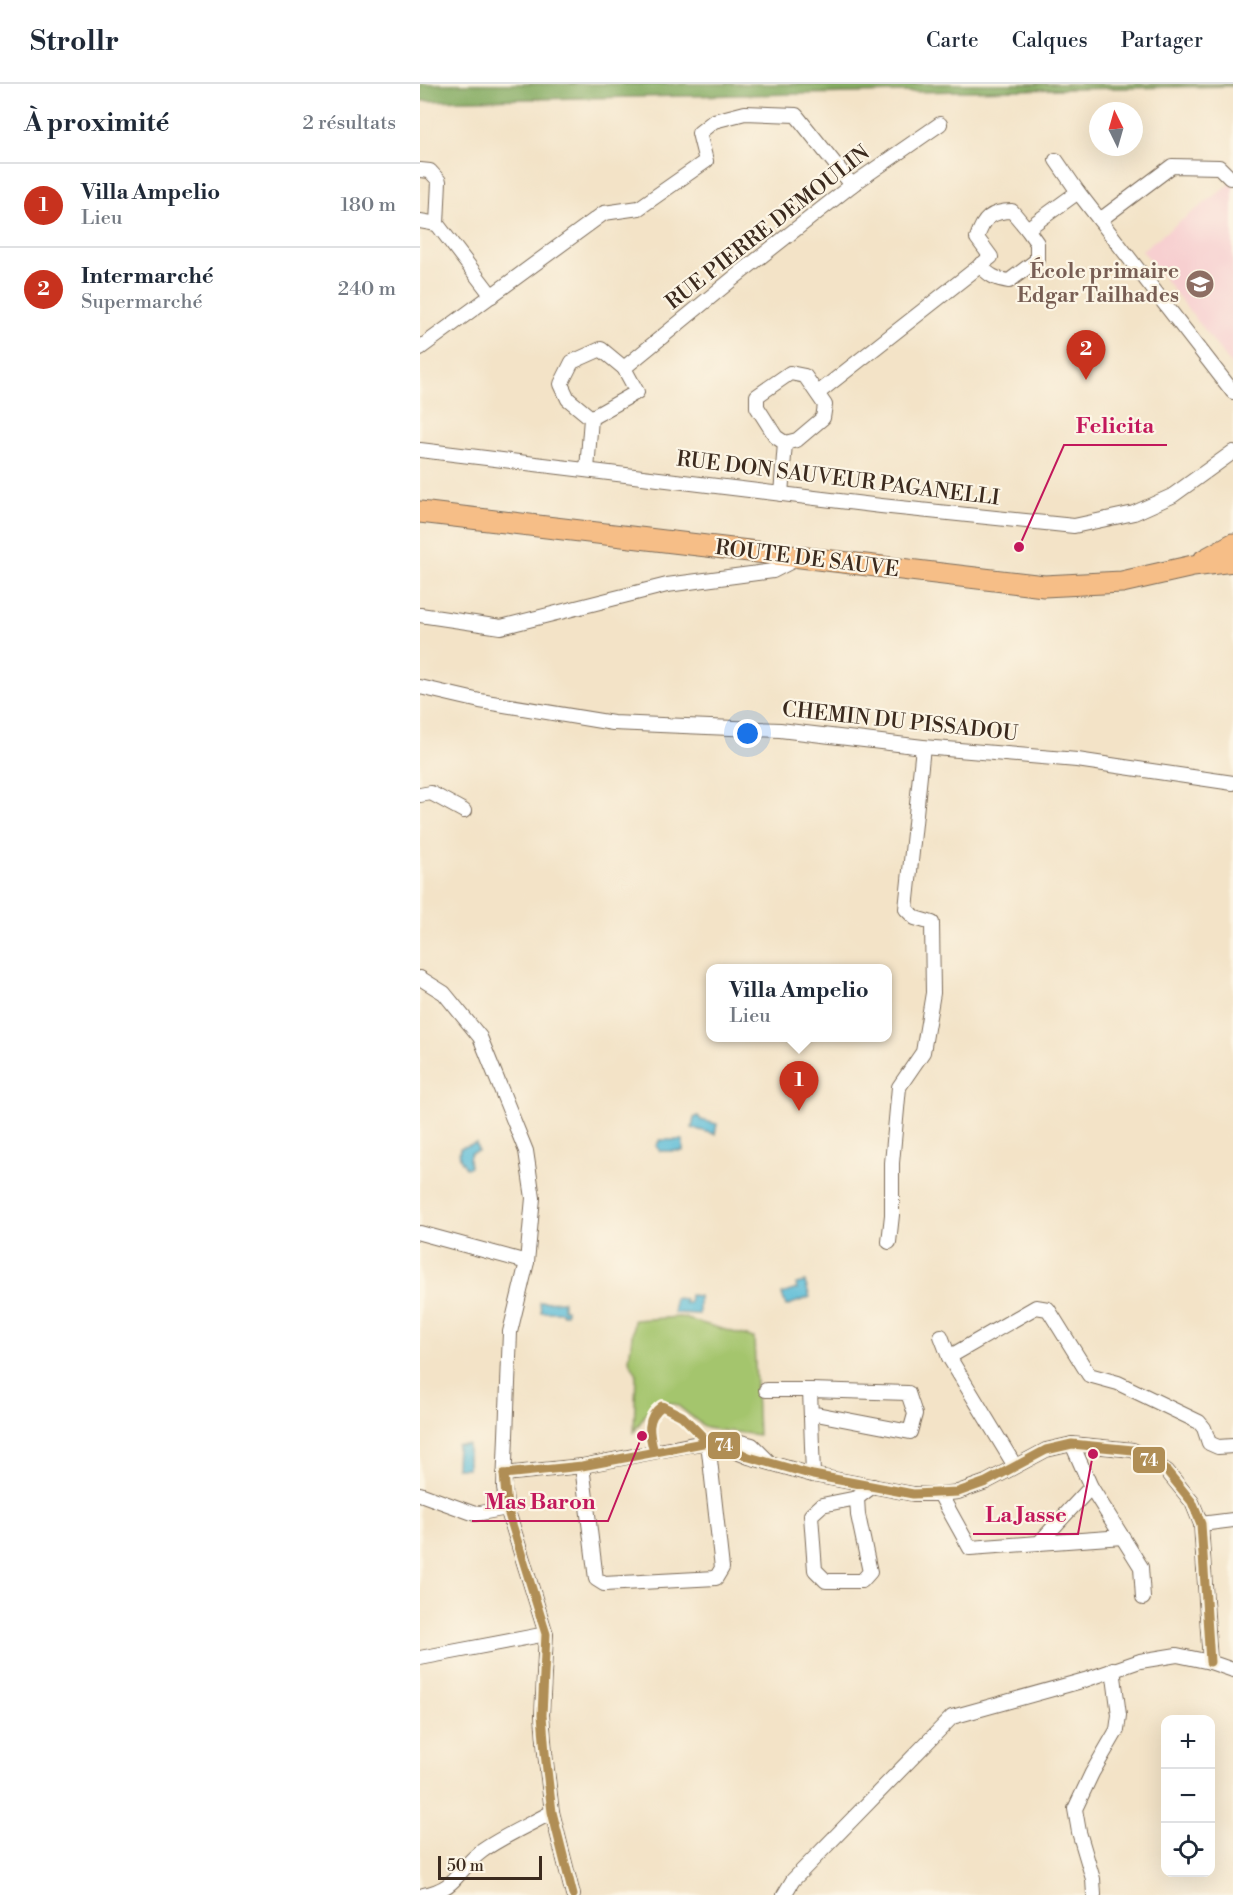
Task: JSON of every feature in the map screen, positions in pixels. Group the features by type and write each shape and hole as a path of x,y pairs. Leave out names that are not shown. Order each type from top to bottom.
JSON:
{"main road":[{"name":"ROUTE DE SAUVE","path":"420,512 1044,586 1122,582 1193,566 1233,561"},
{"name":"ROUTE DE SAUVE","path":"1193,566 1233,543"}],"street":[{"path":"420,348 603,213 639,208 706,161 699,133 714,121 745,112 796,115 852,185"},
{"name":"RUE PIERRE DEMOULIN","path":"624,368 852,185 940,124"},
{"path":"1056,160 1078,192 1233,392"},
{"path":"1100,220 1172,166 1219,167 1230,178"},
{"path":"420,170 430,171 439,182 437,224 492,296"},
{"path":"1027,229 1078,192"},
{"path":"818,393 980,265 991,257 977,238 982,222 1000,211 1012,211 1037,243 1038,260 1009,281 995,279 980,265"},
{"path":"420,221 437,224"},
{"path":"602,349 624,368 637,392 591,418 568,399 561,384 572,362 602,349"},
{"path":"790,373 805,376 818,393 825,405 823,418 797,440 786,443 776,437 757,407 757,396 790,373"},
{"path":"587,470 591,418"},
{"path":"782,494 786,443"},
{"name":"RUE DON SAUVEUR PAGANELLI","path":"420,450 782,494 1074,526 1134,513 1172,496 1233,452"},
{"path":"420,615 501,627 667,585 773,571 798,558"},
{"name":"CHEMIN DU PISSADOU","path":"420,687 480,701 614,723 780,730 923,747 1077,760 1233,783"},
{"path":"889,1242 892,1215 892,1163 899,1088 923,1052 933,993 932,923 915,918 906,909 923,747"},
{"path":"420,795 431,793 464,811"},
{"path":"420,978 444,993 480,1037 526,1151 533,1198 527,1262 510,1332 504,1474 507,1508 546,1634 542,1715 552,1812 573,1895"},
{"path":"420,1233 527,1262"},
{"path":"949,1357 1036,1307 1048,1309 1089,1375 1118,1383 1199,1422 1204,1428 1209,1443 1218,1447 1233,1446"},
{"path":"941,1336 949,1357 1016,1466"},
{"path":"766,1390 908,1393 915,1414 910,1432 811,1413"},
{"path":"810,1390 813,1475"},
{"path":"504,1474 582,1466 733,1440 752,1445 768,1461 813,1475 913,1494 940,1494 958,1492 986,1482 1046,1450 1072,1444 1133,1450 1167,1471 1192,1502 1201,1524 1210,1662"},
{"path":"582,1466 596,1579 604,1584 716,1578 722,1568 715,1443"},
{"path":"1072,1444 1091,1487 1141,1567 1143,1598"},
{"path":"857,1498 858,1515 870,1572 862,1581 826,1581 815,1570 812,1515 822,1505 857,1498 873,1486"},
{"path":"1038,1543 1091,1487"},
{"path":"420,1494 476,1514 507,1508"},
{"path":"940,1494 970,1548 1123,1537"},
{"path":"1201,1524 1233,1520"},
{"path":"420,1658 546,1634"},
{"path":"784,1895 793,1880 952,1717 1084,1680 1140,1661 1177,1655 1233,1670"},
{"path":"1094,1895 1093,1879 1079,1832 1075,1809 1092,1773 1117,1730 1119,1715 1113,1669"},
{"path":"423,1895 435,1893 452,1883 464,1867 482,1851 552,1812"}],"shaded area":[{"name":"École primaire Edgar Tailhades","path":"1233,182 1233,367 1142,250"}],"green space":[{"path":"420,84 1233,84 1233,86 420,101"},
{"path":"680,1317 754,1338 758,1435 706,1428 677,1405 661,1400 647,1412 634,1432 636,1373 629,1360 634,1320"}],"water":[{"path":"698,1116 701,1120 717,1124 715,1134 692,1128 694,1118"},
{"path":"660,1140 683,1140 683,1151 660,1151 656,1146"},
{"path":"476,1143 478,1151 471,1153 470,1167 466,1168 460,1159 460,1148"},
{"path":"805,1282 810,1297 786,1306 782,1294 797,1289 796,1284"},
{"path":"690,1295 699,1296 699,1314 674,1313 674,1298 685,1299 684,1303 689,1303"},
{"path":"563,1301 566,1314 541,1312 540,1302"},
{"path":"457,1445 468,1445 468,1468 456,1468"}],"transit line":[{"name":"74","path":"654,1452 650,1433 651,1421 662,1406 682,1416 708,1442"},
{"name":"74","path":"504,1474 582,1466 708,1442 721,1444 749,1457 813,1475 913,1494 958,1492 986,1482 1046,1450 1072,1444 1133,1450 1167,1471 1192,1502 1201,1524 1210,1662"},
{"name":"74","path":"504,1474 507,1508 546,1634 542,1715 545,1753 552,1812 573,1895"}],"place":[{"name":"École primaire Edgar Tailhades","path":"1200,284"},
{"name":"Intermarché","path":"1086,380"},
{"name":"Felicita","path":"1019,547"},
{"name":"Villa Ampelio","path":"799,1111"},
{"name":"Mas Baron","path":"642,1436"},
{"name":"La Jasse","path":"1093,1454"}]}
